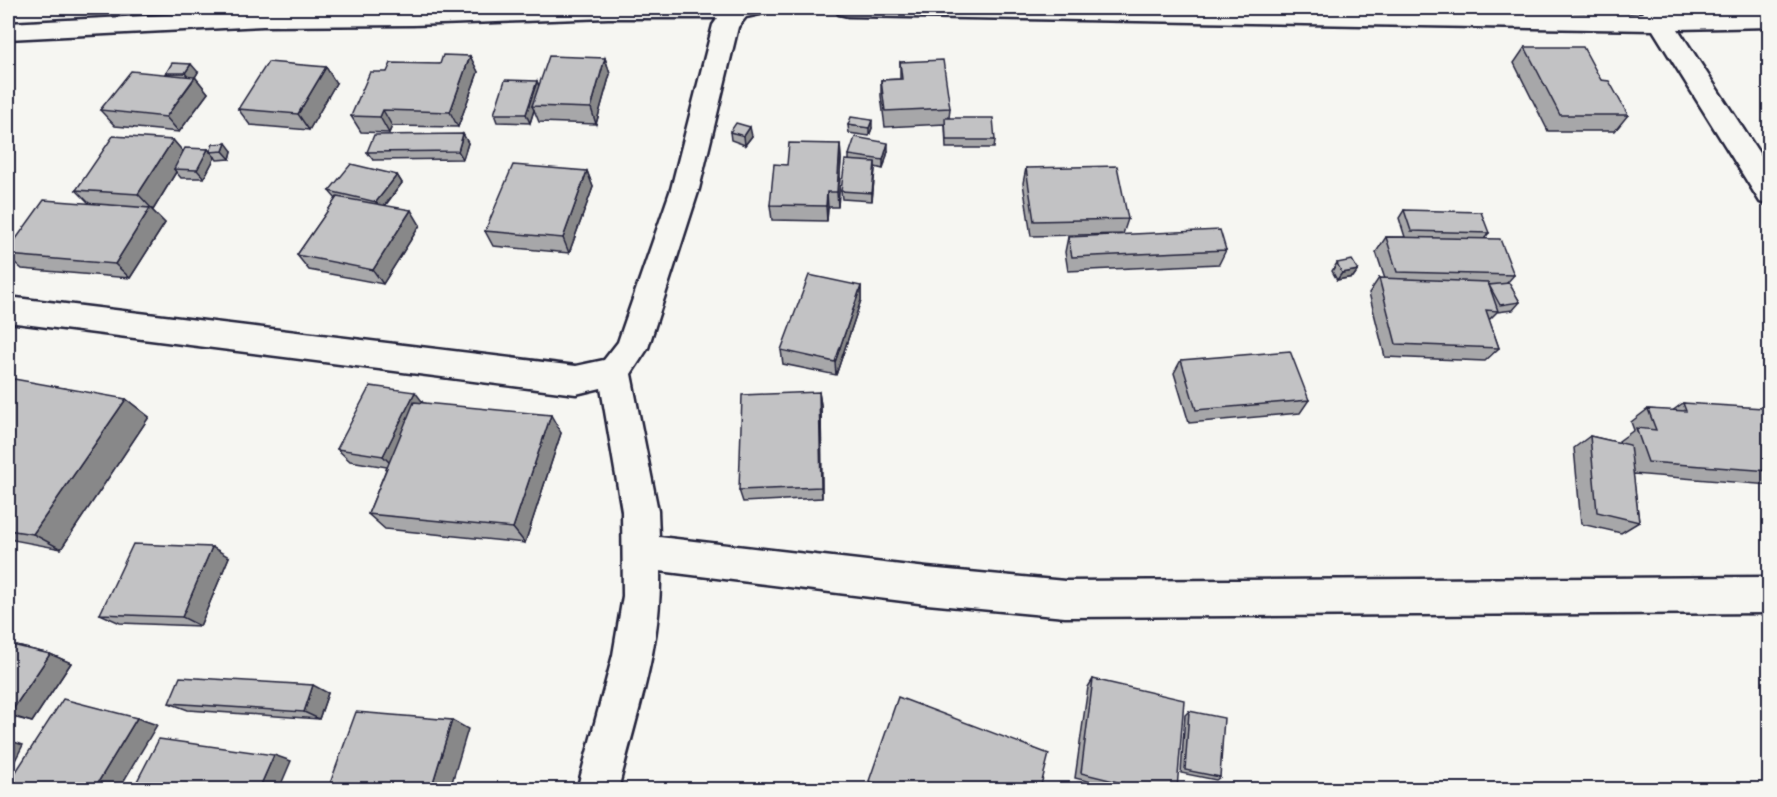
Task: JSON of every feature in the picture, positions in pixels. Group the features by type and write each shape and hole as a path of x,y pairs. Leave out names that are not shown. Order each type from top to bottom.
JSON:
{"street":[{"path":"848,8 1656,14 1770,19"},
{"path":"8,31 263,18 413,17 608,10 727,9 726,25 685,189 632,348 615,371 576,380 8,310"},
{"path":"1656,14 1770,194"},
{"path":"597,789 632,655 642,596 640,511 615,371"},
{"path":"640,552 927,586 1065,599 1770,595"}],"building":[{"path":"1525,47 1583,47 1601,80 1609,81 1628,115 1560,115"},
{"path":"443,55 470,56 450,112 383,110 380,117 351,116 370,72 387,72 391,63 440,64"},
{"path":"549,56 605,58 591,108 532,106"},
{"path":"943,60 950,108 885,111 881,80 902,79 900,62"},
{"path":"268,62 326,67 298,114 238,109"},
{"path":"172,63 191,64 185,73 166,73"},
{"path":"131,71 195,77 166,117 100,110"},
{"path":"505,80 537,81 526,114 494,114"},
{"path":"851,117 872,120 869,128 848,125"},
{"path":"945,118 993,118 995,140 946,140"},
{"path":"736,123 750,127 744,136 730,132"},
{"path":"463,134 458,151 367,152 374,135"},
{"path":"113,136 173,140 138,194 76,190"},
{"path":"855,137 888,143 883,160 849,155"},
{"path":"226,143 223,151 210,152 213,144"},
{"path":"789,143 840,144 837,192 827,192 826,206 770,205 774,164 787,165"},
{"path":"185,148 208,149 197,170 174,169"},
{"path":"845,160 875,162 872,193 841,191"},
{"path":"351,164 397,175 376,202 329,191"},
{"path":"513,165 587,171 563,238 485,231"},
{"path":"1117,166 1128,219 1034,221 1026,168"},
{"path":"337,197 411,210 373,270 297,255"},
{"path":"44,200 150,208 115,264 8,255 8,250"},
{"path":"1404,210 1481,212 1489,233 1411,231"},
{"path":"1220,230 1226,250 1072,257 1068,237"},
{"path":"1386,237 1500,239 1514,275 1397,272"},
{"path":"1352,260 1358,270 1342,273 1337,263"},
{"path":"809,275 861,286 835,362 781,350"},
{"path":"1379,278 1488,282 1498,311 1486,310 1499,348 1396,344"},
{"path":"1509,283 1520,302 1500,305 1489,285"},
{"path":"1290,351 1309,400 1196,410 1181,360"},
{"path":"14,379 126,399 33,534 8,530 8,387"},
{"path":"370,386 415,392 383,456 337,449"},
{"path":"819,392 821,487 739,490 742,395"},
{"path":"414,402 551,415 513,528 368,514"},
{"path":"1683,403 1763,408 1770,424 1770,471 1648,462 1636,428 1656,430 1648,409 1686,411"},
{"path":"1590,436 1630,445 1639,522 1597,512"},
{"path":"133,544 212,547 182,617 100,614"},
{"path":"8,644 50,654 9,715 8,715"},
{"path":"180,677 313,685 304,712 169,703"},
{"path":"1093,679 1184,700 1177,789 1146,789 1081,773"},
{"path":"898,697 1049,754 1040,789 890,789 869,781"},
{"path":"63,699 137,718 94,789 8,789 8,784"},
{"path":"1189,711 1224,718 1220,777 1185,770"},
{"path":"356,712 452,720 431,789 328,789"},
{"path":"159,739 274,755 259,789 133,789"}]}
